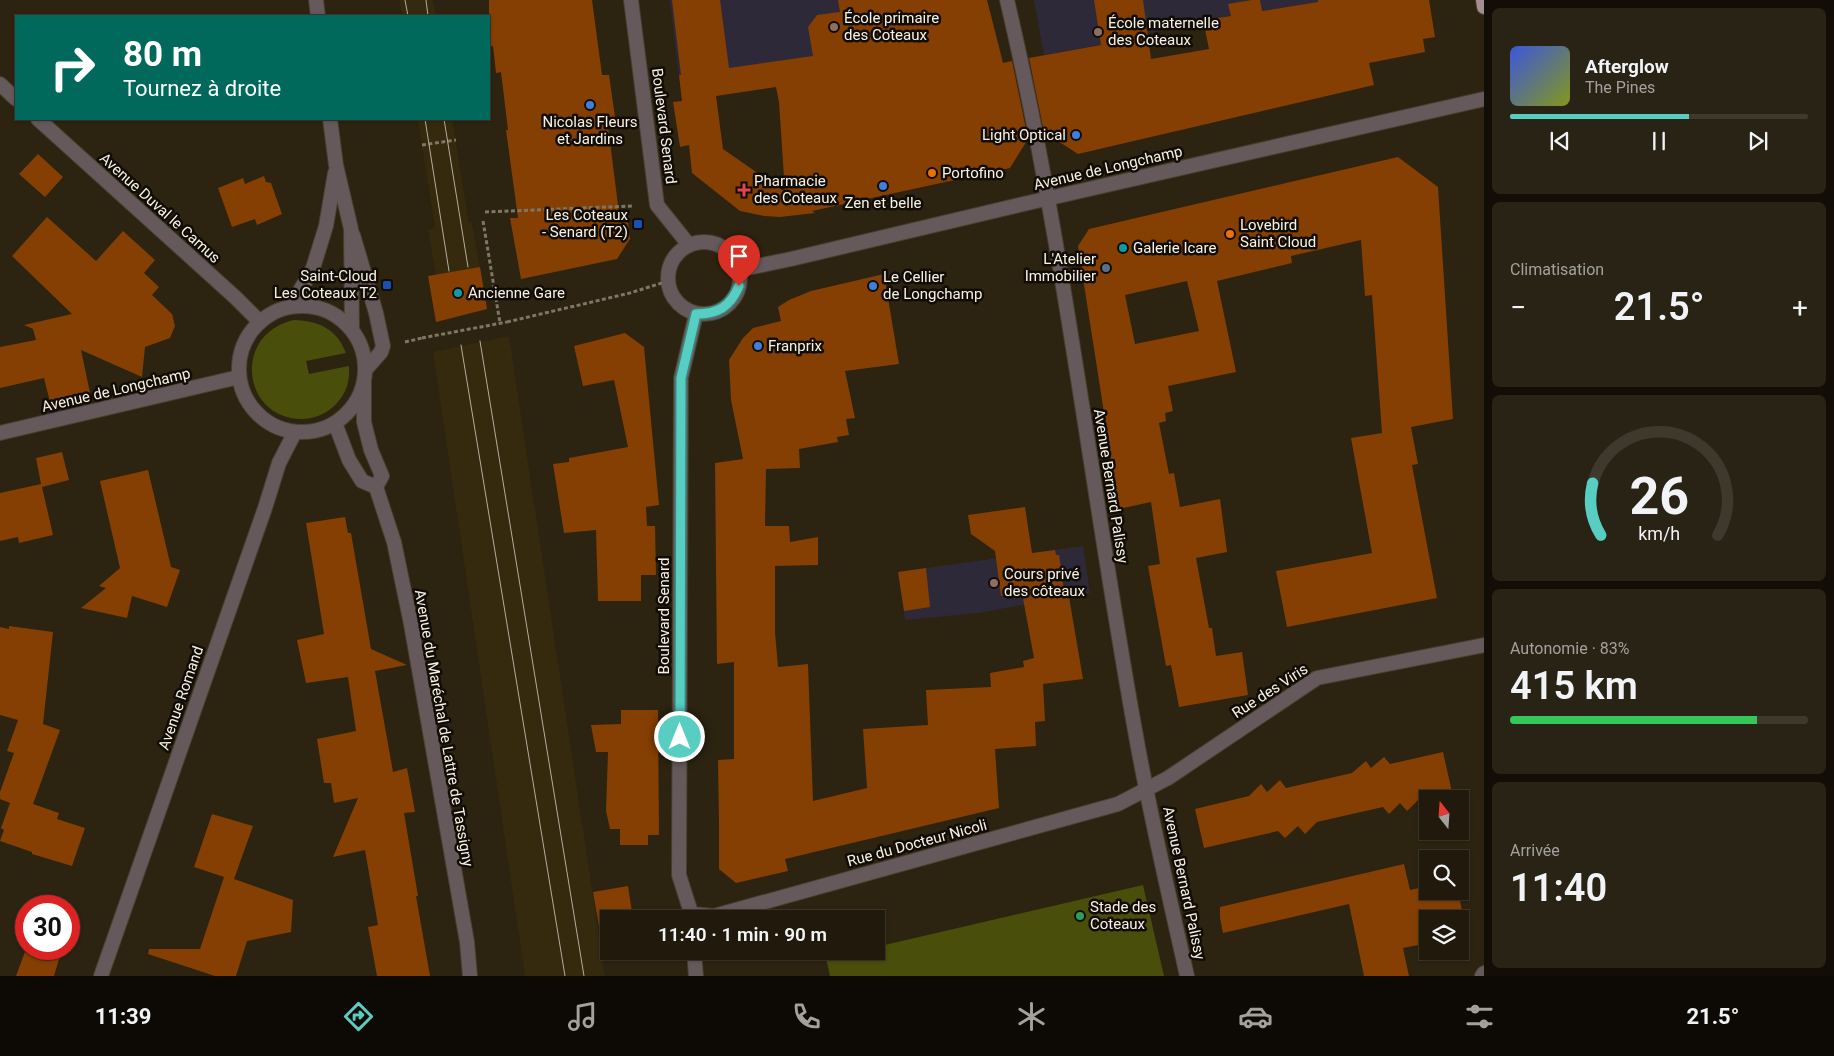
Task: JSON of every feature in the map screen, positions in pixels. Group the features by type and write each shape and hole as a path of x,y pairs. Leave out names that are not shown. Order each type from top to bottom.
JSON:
{"main road":[{"path":"1483,0 1484,7"}],"street":[{"path":"316,0 318,15"},
{"name":"Boulevard Senard","path":"631,0 657,205 689,245"},
{"name":"Avenue Bernard Palissy","path":"1006,0 1023,70 1047,199 1138,747 1187,976"},
{"path":"0,84 15,98"},
{"name":"Avenue de Longchamp","path":"738,270 1484,99"},
{"name":"Avenue Duval le Camus","path":"39,120 260,322"},
{"path":"330,120 336,165 351,229 376,313 383,346 381,352 365,376 354,406 335,423 316,430 295,432 275,426 258,414 245,397 239,377 240,356 247,338 260,322 275,312 291,306 314,306 335,314 352,329 363,349 365,376"},
{"path":"291,306 313,268 326,226 336,165"},
{"path":"351,229 352,329"},
{"path":"700,242 713,244 724,249 734,259 738,270 739,286 734,298 726,307 708,314 696,314 685,309 676,302 670,291 668,275 671,263 679,252 689,245 700,242"},
{"name":"Boulevard Senard","path":"691,910 679,875 681,378 696,314"},
{"name":"Avenue du Maréchal de Lattre de Tassigny","path":"365,376 364,422 371,450 382,476 376,487 394,542 411,624 466,942 470,976"},
{"name":"Avenue de Longchamp","path":"0,433 239,377"},
{"path":"335,423 349,460 362,482 376,487"},
{"name":"Avenue Romand","path":"100,976 265,508 279,463 295,432"},
{"name":"Rue des Viris","path":"1147,789 1168,778 1317,678 1484,645"},
{"name":"Rue du Docteur Nicoli","path":"733,910 1118,804 1147,789"},
{"path":"695,960 696,976"}],"path":[{"path":"422,145 456,140"},
{"path":"485,212 657,205"},
{"path":"483,221 500,323"},
{"path":"422,338 507,322 630,293 668,280"}],"shaded area":[{"path":"399,0 433,0 436,15 402,15"},
{"name":"École primaire des Coteaux","path":"670,0 987,0 1001,53 691,100 690,93 681,94"},
{"name":"École maternelle des Coteaux","path":"1034,0 1332,0 1203,20 1111,43 1044,55"},
{"path":"418,120 452,120 469,223 472,223 487,309 444,320 428,230 435,228"},
{"path":"509,336 600,943 600,960 603,960 605,976 525,976 433,352"},
{"name":"Cours privé des côteaux","path":"1083,546 1090,593 978,613 905,620 898,572"}],"green space":[{"path":"294,320 311,322 326,328 338,338 346,353 306,361 309,374 349,366 348,383 341,398 326,412 310,418 301,419 281,415 266,405 257,391 252,374 253,357 261,341 274,328"},
{"name":"Stade des Coteaux","path":"1143,885 1164,976 830,976 826,960 885,960 885,945"}],"building":[{"path":"489,0 592,0 602,75 609,75 615,117 607,118 619,213 627,213 630,239 617,259 521,279 510,218 518,218 506,130 508,130 501,72 496,73 493,46 490,47"},
{"path":"672,0 720,0 729,68 813,56 808,27 817,15 840,12 838,0 987,0 1003,63 1012,61 1028,139 1010,168 812,211 815,213 780,217 764,216 740,211 692,173 689,145 680,147 673,102 682,101 679,75 681,75","holes":["776,87 779,102 785,192 723,149 716,96"]},
{"path":"1094,0 1143,0 1151,59 1209,49 1203,20 1231,16 1228,4 1252,0 1260,0 1262,11 1318,2 1318,0 1429,0 1435,37 1423,39 1425,52 1369,63 1374,85 1078,154 1044,132 1029,58 1101,45"},
{"path":"38,154 63,177 45,197 19,174"},
{"path":"1398,157 1438,187 1453,419 1411,427 1418,464 1412,465 1437,598 1287,627 1276,571 1372,553 1351,438 1382,433 1372,295 1365,296 1361,240 1291,256 1292,263 1217,281 1236,372 1168,386 1173,411 1165,413 1166,421 1159,423 1169,474 1174,473 1180,507 1220,499 1227,552 1196,558 1209,628 1212,628 1216,656 1242,652 1248,695 1179,707 1171,665 1166,666 1148,566 1160,564 1151,502 1119,509 1078,246 1089,229","holes":["1187,281 1199,331 1135,344 1125,295"]},
{"path":"264,176 266,182 271,183 282,214 257,225 255,219 232,227 218,188 243,178 245,184"},
{"path":"47,217 96,261 123,231 155,260 144,273 159,287 152,295 172,314 175,326 170,338 145,347 142,377 81,350 90,393 50,402 44,378 0,388 0,347 36,340 33,329 24,325 72,314 12,256"},
{"name":"Ancienne Gare","path":"480,267 487,309 436,322 428,276"},
{"path":"884,274 899,364 845,371 855,418 846,419 849,435 837,437 838,442 799,449 800,468 766,469 765,526 789,526 790,542 818,537 818,565 775,566 775,632 778,667 808,664 813,801 867,788 863,729 928,725 926,690 991,687 990,673 1024,667 1023,661 1034,658 1022,593 1001,596 995,551 971,534 968,515 1025,507 1032,553 1055,550 1056,555 1059,555 1065,597 1069,597 1083,679 1043,684 1045,721 1035,722 1036,746 995,749 999,808 785,859 788,871 736,883 719,869 718,760 734,759 734,662 717,664 715,463 743,459 731,400 729,360 743,338 753,328 781,321 778,307 789,300 811,291"},
{"path":"625,333 644,347 659,505 646,507 647,526 655,526 656,575 641,575 641,601 598,601 596,530 564,533 553,464 569,462 569,458 628,447 614,380 583,386 574,346"},
{"path":"62,452 69,480 42,487 53,535 19,543 18,537 0,541 0,493 41,484 36,458"},
{"path":"148,470 171,567 180,570 167,607 132,596 127,618 81,608 106,588 99,586 120,568 100,481"},
{"path":"345,517 348,533 351,533 371,649 407,665 375,671 393,772 407,768 415,812 404,813 430,976 377,976 368,927 378,925 365,850 333,857 358,798 334,803 331,783 324,783 317,739 356,731 348,677 306,683 297,640 324,634 306,523"},
{"path":"926,568 930,607 904,611 898,572"},
{"path":"9,626 53,632 43,724 60,730 33,804 59,813 57,819 85,828 72,866 32,854 32,852 0,841 4,830 1,828 10,803 0,799 0,792 14,753 7,751 18,720 0,715 0,627 9,629"},
{"path":"621,710 658,710 659,835 648,835 648,845 620,845 620,829 610,829 606,811 608,752 596,752 591,725 621,724"},
{"path":"1443,752 1452,790 1419,790 1419,799 1407,811 1400,803 1389,814 1383,807 1317,822 1305,834 1298,826 1285,838 1278,831 1204,848 1195,809 1249,796 1261,784 1267,792 1280,780 1286,788 1352,773 1366,761 1371,768 1384,757 1390,764"},
{"path":"212,814 253,826 234,879 293,900 291,932 247,941 236,976 215,976 148,954 149,949 200,949 224,877 194,867"},
{"path":"1404,864 1410,890 1419,888 1419,900 1460,900 1462,910 1419,910 1419,945 1403,948 1409,976 1364,976 1349,904 1223,933 1220,907"},
{"path":"628,886 632,910 600,910 600,932 593,892"},
{"path":"22,960 59,960 54,976 16,976"}],"tram line":[{"path":"405,0 408,15"},
{"path":"426,0 428,15"},
{"path":"425,120 449,271"},
{"path":"444,120 468,267"},
{"path":"480,341 584,976"},
{"path":"461,345 565,976"}],"place":[{"name":"École primaire des Coteaux","path":"834,27"},
{"name":"École maternelle des Coteaux","path":"1098,32"},
{"name":"Nicolas Fleurs et Jardins","path":"590,105"},
{"name":"Light Optical","path":"1076,135"},
{"name":"Portofino","path":"932,173"},
{"name":"Zen et belle","path":"883,186"},
{"name":"Pharmacie des Coteaux","path":"744,190"},
{"name":"Les Coteaux - Senard (T2)","path":"638,224"},
{"name":"Lovebird Saint Cloud","path":"1230,234"},
{"name":"Galerie Icare","path":"1123,248"},
{"name":"L'Atelier Immobilier","path":"1106,268"},
{"name":"Saint-Cloud Les Coteaux T2","path":"387,285"},
{"name":"Le Cellier de Longchamp","path":"873,286"},
{"name":"Ancienne Gare","path":"458,293"},
{"name":"Franprix","path":"758,346"},
{"name":"Cours privé des côteaux","path":"994,583"},
{"name":"Stade des Coteaux","path":"1080,916"}],"route":[{"path":"680,737 681,378 696,314 708,314 726,307 734,298 739,286"}]}
